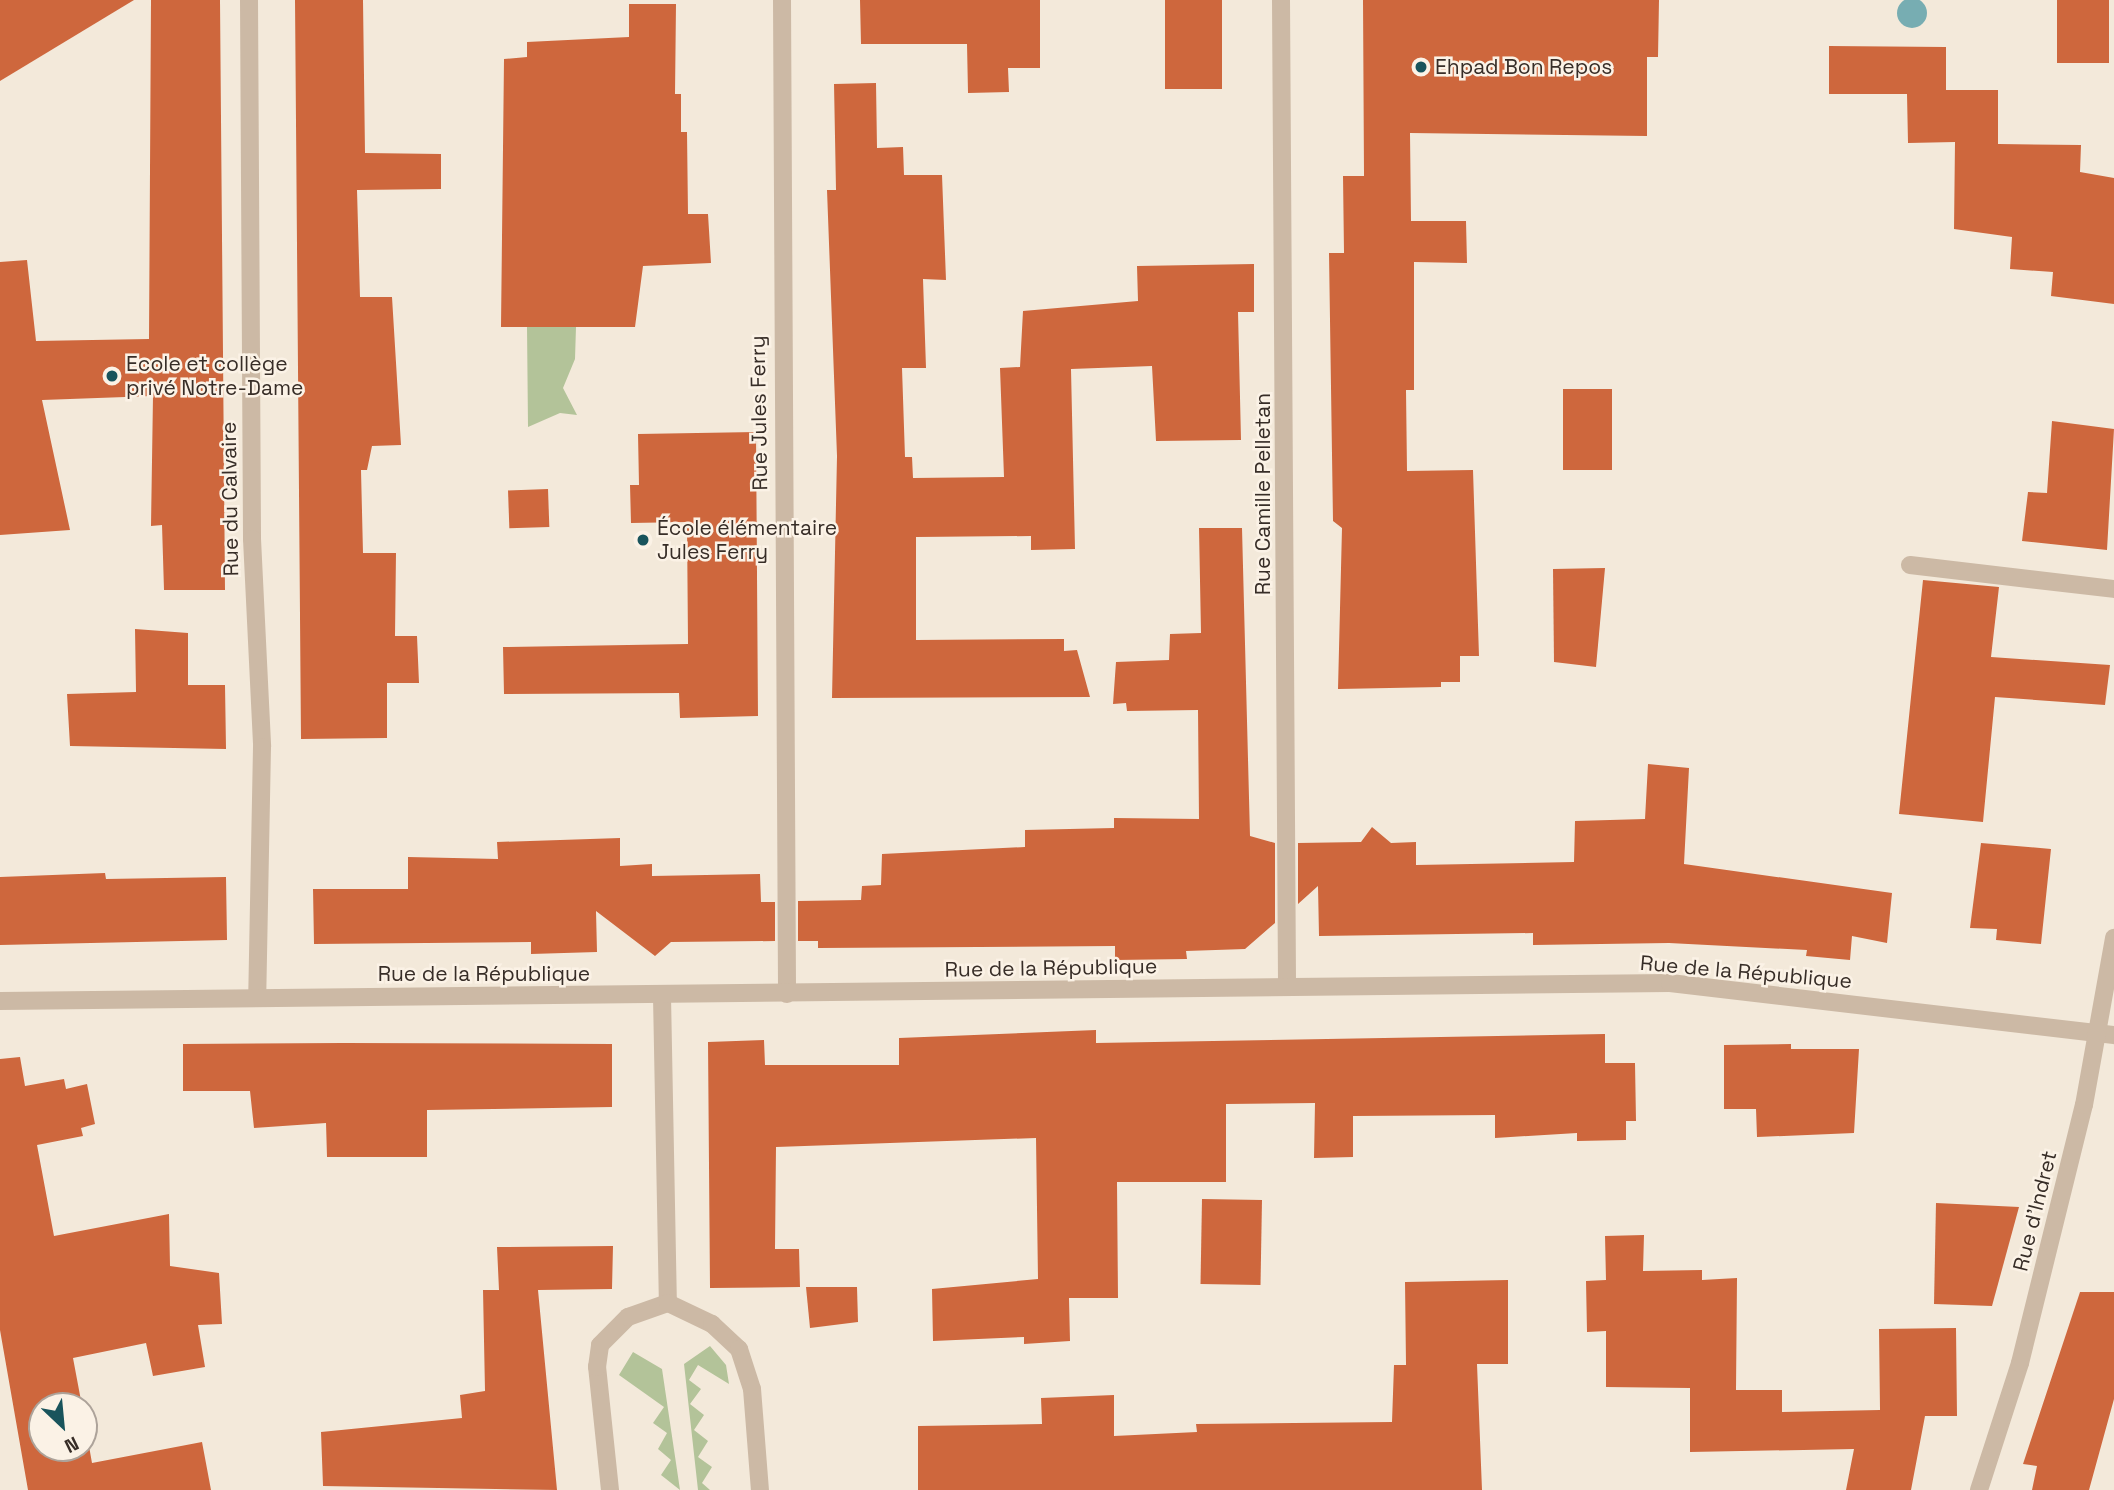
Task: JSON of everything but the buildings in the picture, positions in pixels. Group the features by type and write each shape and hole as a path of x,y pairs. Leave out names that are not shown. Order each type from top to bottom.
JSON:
{"street":[{"name":"Rue du Calvaire","path":"249,0 252,540 262,747 257,998"},
{"name":"Rue Jules Ferry","path":"782,0 787,994"},
{"name":"Rue Camille Pelletan","path":"1281,0 1287,987"},
{"path":"1910,565 2114,589"},
{"name":"Rue d'Indret","path":"1979,1490 2020,1363 2107,1034 2114,938"},
{"name":"Rue de la République","path":"0,1001 662,996 1670,983 2107,1034"},
{"path":"662,996 668,1303"},
{"path":"610,1490 597,1367 600,1345 628,1317 668,1303 712,1324 739,1349 752,1390 760,1490"}],"green space":[{"path":"527,327 576,327 575,359 563,388 577,415 560,413 528,427"},
{"path":"710,1346 726,1365 729,1384 698,1365 689,1380 701,1389 690,1404 704,1415 694,1430 708,1441 698,1457 712,1467 702,1483 710,1490 698,1490 684,1364"},
{"path":"633,1352 662,1369 680,1490 661,1475 671,1460 658,1449 667,1433 653,1423 664,1407 619,1375"}],"water":[{"path":"1912,-2 1918,-1 1926,7 1926,19 1918,27 1912,28 1906,27 1898,19 1897,13 1898,7 1906,-1"}],"place":[{"name":"Ehpad Bon Repos","path":"1421,67"},
{"name":"Ecole et collège privé Notre-Dame","path":"112,376"},
{"name":"École élémentaire Jules Ferry","path":"643,540"}]}
